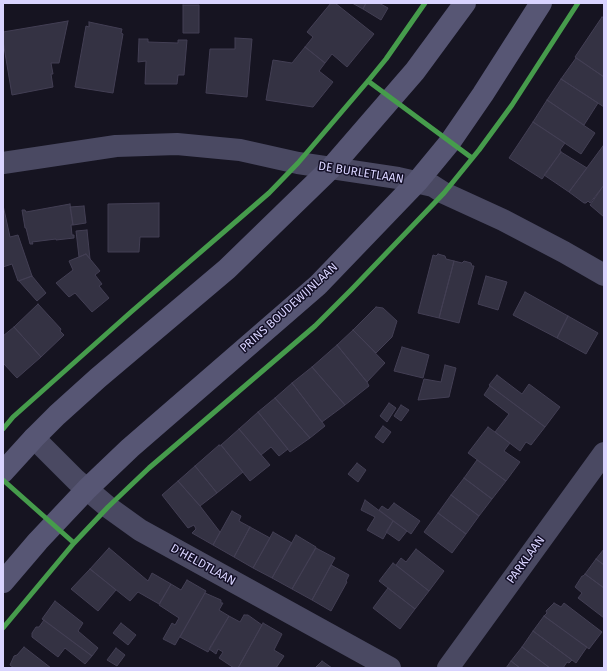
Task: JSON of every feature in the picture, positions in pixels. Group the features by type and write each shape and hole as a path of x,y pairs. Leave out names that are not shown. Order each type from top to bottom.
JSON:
{"main road":[{"path":"3,472 34,438 98,378 227,270 331,168 415,71 465,3"},
{"name":"PRINS BOUDEWIJNLAAN","path":"3,582 38,541 87,489 130,448 318,285 417,182 458,130 483,94 541,3"}],"street":[{"name":"DE BURLETLAAN","path":"3,163 116,146 177,144 240,150 298,163 417,182 433,186 444,193 503,220 604,275"},
{"name":"D'HELDTLAAN","path":"34,438 76,480 108,507 140,530 390,668"},
{"name":"PARKLAAN","path":"448,668 604,453"}],"building":[{"path":"331,3 335,3 374,34 347,67 332,54 325,63 305,47 313,37 307,32"},
{"path":"352,3 366,3 363,9"},
{"path":"366,3 379,3 388,8 381,20 363,9"},
{"path":"183,5 199,5 199,33 183,33"},
{"path":"602,17 604,18 604,77 575,57"},
{"path":"68,21 59,63 51,63 53,87 12,95 3,41 3,32"},
{"path":"89,22 122,29 121,33 123,34 113,93 75,87 86,26 89,27"},
{"path":"235,38 252,39 247,97 206,93 210,49 235,49"},
{"path":"139,39 148,39 148,42 178,43 178,40 187,40 184,75 178,75 177,84 145,84 146,61 138,62"},
{"path":"305,47 325,63 319,71 333,82 313,107 266,100 273,60 292,63"},
{"path":"576,58 604,77 604,107 561,79"},
{"path":"561,79 598,103 584,125 547,100"},
{"path":"547,100 595,133 581,154 533,122"},
{"path":"533,122 565,143 560,150 561,152 542,179 509,158"},
{"path":"603,146 604,185 590,203 588,201 584,203 569,192"},
{"path":"561,152 587,168 569,192 544,175"},
{"path":"604,185 604,217 590,205"},
{"path":"159,203 159,237 140,237 139,252 108,252 108,204"},
{"path":"70,204 73,225 71,225 72,235 74,235 74,238 32,242 33,244 30,244 25,228 22,210 25,210 26,212"},
{"path":"3,205 10,237 18,235 32,276 18,281 12,264 3,267"},
{"path":"84,206 86,223 73,225 70,207"},
{"path":"87,230 90,259 86,254 79,257 76,231"},
{"path":"86,254 100,271 95,275 102,284 99,286 109,298 92,312 75,293 69,297 56,283 73,270 69,261"},
{"path":"438,254 445,256 446,259 454,261 439,318 418,313 433,255 436,256"},
{"path":"454,261 462,263 464,261 471,263 472,266 474,266 459,323 439,318"},
{"path":"32,276 46,293 37,301 19,281"},
{"path":"486,276 507,282 498,310 478,304"},
{"path":"525,292 568,316 557,338 513,315"},
{"path":"38,304 61,329 60,331 64,335 41,357 14,327"},
{"path":"376,307 383,308 397,321 392,337 376,353 353,330"},
{"path":"568,316 598,333 586,354 557,338"},
{"path":"14,327 41,357 17,378 3,363 3,336"},
{"path":"353,330 385,363 367,382 337,345"},
{"path":"337,345 369,386 345,405 312,367"},
{"path":"402,347 429,355 423,378 394,371"},
{"path":"445,365 456,368 449,397 418,400 424,379 441,382"},
{"path":"312,367 345,405 322,422 292,383"},
{"path":"497,375 522,394 529,384 560,407 545,427 489,385"},
{"path":"292,383 325,426 310,438 275,398"},
{"path":"490,386 545,427 531,445 526,442 520,451 495,432 509,414 484,395"},
{"path":"275,398 310,438 290,452 258,412"},
{"path":"389,403 396,408 387,422 380,416"},
{"path":"401,405 409,410 401,421 394,416"},
{"path":"258,412 288,449 279,456 271,447 261,455 239,429"},
{"path":"383,426 391,432 383,443 375,437"},
{"path":"488,427 510,443 504,451 520,462 506,481 468,453"},
{"path":"239,429 270,465 250,481 221,445"},
{"path":"219,445 221,445 243,472 217,493 195,466"},
{"path":"477,460 506,481 492,499 464,478"},
{"path":"357,463 366,470 358,482 348,474"},
{"path":"195,466 217,493 200,506 178,481"},
{"path":"464,478 492,499 479,516 451,495"},
{"path":"178,481 220,532 213,545 192,533 196,529 194,525 188,528 162,495"},
{"path":"451,495 479,516 466,534 438,513"},
{"path":"365,500 393,521 383,539 367,530 375,517 361,510"},
{"path":"394,503 420,521 411,534 379,510 382,506 388,510"},
{"path":"232,511 241,516 239,521 250,527 234,557 213,545"},
{"path":"438,513 466,534 452,553 424,532"},
{"path":"393,521 407,531 399,541 386,532"},
{"path":"250,527 270,538 253,568 234,557"},
{"path":"273,532 292,543 272,578 253,568"},
{"path":"296,535 316,547 292,589 272,578"},
{"path":"109,548 148,581 152,573 171,584 159,604 138,592 130,601 90,569"},
{"path":"316,548 335,558 312,600 292,589"},
{"path":"416,549 444,571 429,591 396,565 401,558 406,562"},
{"path":"604,549 604,565 596,559"},
{"path":"596,559 604,565 604,588 585,574"},
{"path":"393,563 429,591 415,609 379,581"},
{"path":"331,565 349,575 346,581 347,582 331,611 312,600"},
{"path":"90,569 116,590 98,611 71,589"},
{"path":"585,574 604,588 604,618 578,598 582,593 575,587"},
{"path":"187,580 206,591 175,645 163,639 172,623 175,625 179,618 159,605 171,584 181,590"},
{"path":"388,588 415,609 400,629 373,608"},
{"path":"205,593 221,600 221,603 223,603 219,610 229,616 208,652 180,637"},
{"path":"55,601 83,623 78,631 98,648 92,656 42,619"},
{"path":"554,603 561,607 564,603 602,632 589,649 544,616 547,613 546,611"},
{"path":"244,615 248,615 262,625 238,668 234,668 219,658 223,652 218,649 216,654 209,649 229,616 240,622"},
{"path":"544,616 587,647 576,663 533,631"},
{"path":"44,620 92,656 85,664 65,648 58,657 32,637 32,633 36,627 39,627"},
{"path":"121,623 136,635 128,645 113,633"},
{"path":"263,623 282,634 274,650 284,656 276,668 238,668"},
{"path":"533,631 572,660 569,663 567,662 563,668 550,668 522,647"},
{"path":"24,647 51,668 14,668 10,665 14,656 17,655"},
{"path":"522,647 550,668 520,668 511,661"},
{"path":"116,648 125,655 117,666 107,660"},
{"path":"322,661 332,668 315,668"},
{"path":"511,661 520,668 506,668"}],"cycle path":[{"path":"3,429 13,417 131,312 269,193 298,163 368,81 386,59 425,3"},
{"path":"3,628 74,543 108,507 149,468 315,326 444,193 479,150 512,105 578,3"},
{"path":"368,81 472,158"},
{"path":"3,480 74,543"}]}
